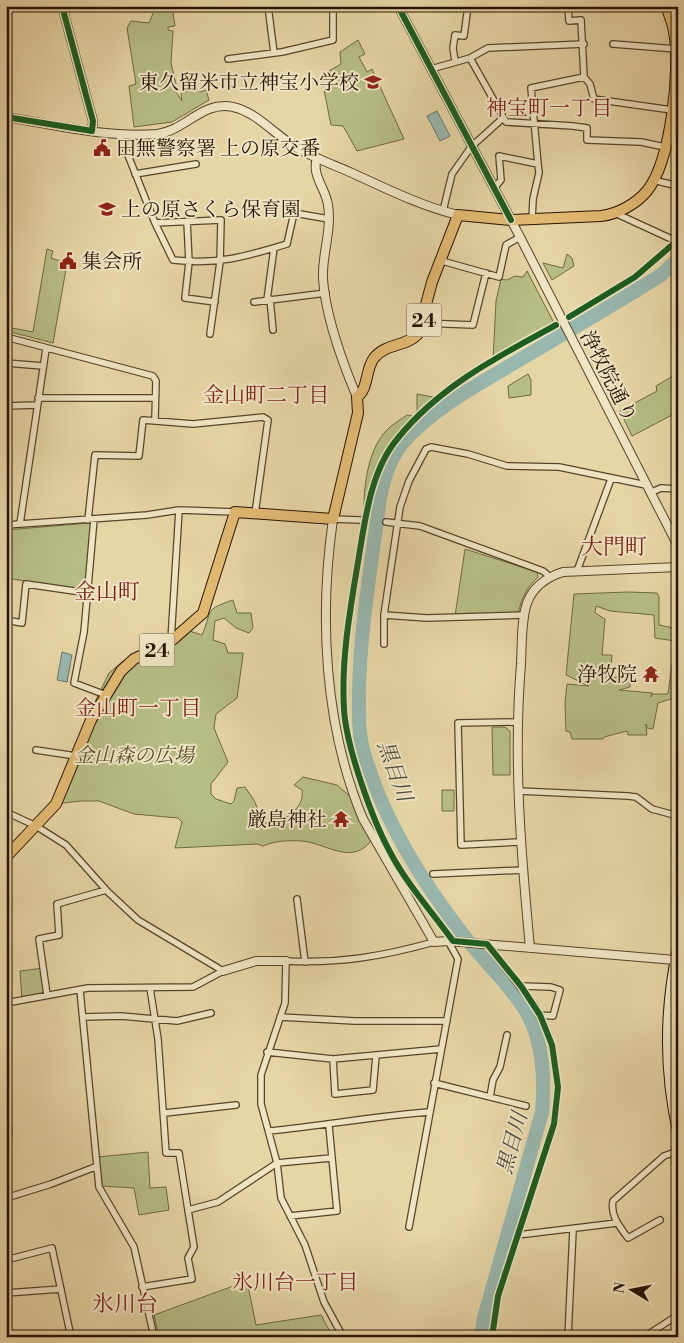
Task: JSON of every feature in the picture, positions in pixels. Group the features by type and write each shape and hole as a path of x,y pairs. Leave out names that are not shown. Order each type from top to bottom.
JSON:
{"main road":[{"path":"458,215 511,220 601,216 614,213 639,200 653,180 665,147 674,132 672,110 677,66 674,31 669,7"},
{"name":"24","path":"333,519 358,413 357,397 364,389 368,370 374,358 390,346 415,338 423,323 432,282 442,261 458,215"},
{"path":"235,512 333,519"},
{"name":"24","path":"6,857 56,804 91,720 127,664 170,642 203,613 235,512"},
{"path":"678,947 667,1028 678,1134"}],"street":[{"path":"62,6 93,121 92,131"},
{"path":"268,6 274,53"},
{"path":"228,59 274,53 333,40 333,6"},
{"name":"浄牧院通り","path":"398,6 520,237 678,546"},
{"path":"454,61 453,48 455,36 464,36 468,6"},
{"path":"568,6 569,21 581,20 584,44 584,77 590,84 594,99 672,110"},
{"path":"431,68 470,58 488,48 584,44"},
{"path":"613,44 676,49"},
{"path":"470,58 506,122 587,128 587,140 641,142 665,147"},
{"path":"532,220 533,199 540,173 533,124 532,88 584,77"},
{"path":"6,117 120,135 166,133 180,127 207,110 231,106 247,112 287,142 317,158 416,202 443,212 458,215"},
{"path":"443,212 452,174 471,147 504,118"},
{"path":"120,135 172,260 220,262 254,255 287,244 294,213 329,219"},
{"path":"494,188 501,180 499,156 538,164"},
{"path":"317,158 315,170 328,204 329,219 323,276 341,358 357,397"},
{"path":"135,174 196,164"},
{"path":"653,180 678,186"},
{"path":"614,213 678,242"},
{"path":"155,223 221,220 220,262 210,334"},
{"path":"187,221 189,262 185,298 215,302"},
{"path":"442,261 499,277 506,245 520,237"},
{"path":"272,330 269,299 274,248"},
{"path":"423,323 473,325 486,273"},
{"path":"254,302 326,293"},
{"path":"6,337 153,376 156,381 154,419"},
{"path":"20,524 46,349"},
{"path":"6,363 43,366"},
{"path":"6,406 37,402 155,398"},
{"path":"106,695 74,683 84,632 88,593 95,455 139,456 143,420 154,419 193,424 263,417 268,420 254,514"},
{"path":"384,644 384,615 396,524 409,481 426,450 431,447 468,454 507,466 559,467 646,485"},
{"path":"577,571 611,479"},
{"path":"650,493 662,488 678,489"},
{"path":"6,526 179,510 235,512"},
{"path":"170,642 179,510"},
{"path":"360,520 333,519 327,562 328,678 338,737 355,801 363,819 434,942"},
{"path":"386,522 420,526 543,571 550,576"},
{"path":"530,948 520,842 518,791 517,722 524,616 533,593 550,576 563,572 577,571 678,567"},
{"path":"6,620 22,623 26,584 88,593"},
{"path":"384,615 427,618 524,616"},
{"path":"517,722 458,723 462,845 520,842"},
{"path":"36,750 76,756"},
{"path":"518,791 636,797 652,809 678,816"},
{"path":"6,812 36,826 66,845 106,890 144,924 223,971"},
{"path":"433,874 523,870"},
{"path":"47,995 39,938 59,934 56,904 106,890"},
{"path":"296,899 305,962"},
{"path":"409,1227 428,1112 458,959 450,941"},
{"path":"6,1003 104,987 193,987 223,971 256,961 305,962 388,955 434,942 450,941 676,960"},
{"path":"487,944 521,986 540,1015 549,1037"},
{"path":"286,961 285,1003 260,1075 259,1091 276,1163 281,1198 305,1245 324,1302 343,1337"},
{"path":"521,986 551,987 560,990 553,1016 540,1015"},
{"path":"142,1287 192,1279 188,1258 194,1247 179,1153 166,1153 165,1113 150,988"},
{"path":"80,990 95,1167 103,1197 134,1247 154,1337"},
{"path":"83,1017 121,1016 177,1021 211,1013"},
{"path":"280,1017 355,1021 447,1021"},
{"path":"490,1097 493,1080 500,1067 507,1035"},
{"path":"267,1052 333,1058 376,1056 441,1049"},
{"path":"333,1058 335,1094 373,1090 376,1056"},
{"path":"434,1083 526,1106"},
{"path":"6,1099 9,1133"},
{"path":"165,1113 236,1106"},
{"path":"269,1131 329,1126 387,1115 428,1112"},
{"path":"290,1216 337,1211 329,1126"},
{"path":"660,1220 628,1238 617,1223 611,1208 613,1202 664,1156 678,1151"},
{"path":"188,1210 218,1202 276,1163 331,1158"},
{"path":"6,1198 51,1184 95,1167"},
{"path":"518,1235 573,1230 617,1223"},
{"path":"568,1337 573,1230"},
{"path":"6,1260 52,1248 71,1337"},
{"path":"6,1293 61,1289"},
{"path":"644,1337 678,1315"},
{"path":"67,1337 96,1337"}],"green space":[{"path":"156,6 172,6 175,26 168,27 168,30 173,31 171,63 176,84 172,86 182,101 181,93 197,88 200,92 206,90 209,100 172,122 134,127 129,86 136,84 127,28 131,21 149,23"},
{"path":"358,40 365,54 359,57 367,72 372,69 404,139 357,151 343,126 331,125 322,80 329,71 341,64 340,52"},
{"path":"47,249 53,251 51,258 60,261 59,268 66,269 53,343 11,332 12,328 33,332"},
{"path":"567,254 572,258 574,266 552,280 543,263 563,268"},
{"path":"527,271 555,325 493,359 496,301 501,279 507,280 515,276 523,277"},
{"path":"678,373 678,409 676,413 632,436 620,411 657,391 656,386"},
{"path":"528,374 531,380 531,395 509,398 508,386"},
{"path":"417,394 438,398 403,434 385,459 378,473 369,506 364,506 366,477 375,448 385,432 393,425 407,415 417,417"},
{"path":"91,524 86,586 83,590 6,578 6,530"},
{"path":"465,549 537,572 538,577 525,594 518,615 455,616"},
{"path":"657,593 659,597 659,625 678,629 678,700 671,699 658,703 653,729 647,728 646,724 647,735 628,735 627,731 604,737 603,739 572,739 570,732 566,731 565,703 567,684 589,686 566,675 574,594","holes":["596,606 610,611 654,615 655,638 675,641 668,694 652,694 651,697 652,693 619,690 630,687 630,679 610,677 612,655 602,655 605,619 595,613"]},
{"name":"金山森の広場","path":"233,600 237,613 251,613 253,628 249,633 236,628 224,618 215,621 213,640 225,644 228,653 243,653 243,655 237,698 216,714 214,728 228,762 211,784 211,794 216,799 231,804 234,801 237,788 245,787 254,800 263,822 272,825 288,816 298,807 301,802 302,790 294,785 303,777 337,785 353,799 371,841 363,848 347,853 302,841 292,841 277,842 263,846 257,844 175,848 182,822 178,818 134,814 99,801 56,804 94,704 109,673 123,661 130,662 186,630 202,635 213,609"},
{"path":"492,727 505,727 510,731 510,775 493,775"},
{"path":"442,790 454,790 454,811 442,811"},
{"path":"44,968 46,996 22,1000 20,971"},
{"path":"148,1152 150,1188 166,1187 169,1210 139,1215 134,1188 101,1186 98,1157"},
{"path":"247,1281 256,1325 321,1315 333,1337 159,1337 154,1315"}],"water":[{"path":"437,111 450,136 440,141 427,116"},
{"path":"62,652 72,655 67,682 57,680"}],"waterway":[{"name":"黒目川","path":"481,1337 484,1318 542,1112 542,1061 537,1036 521,1003 449,916 405,848 380,799 363,749 359,721 360,668 364,619 380,498 393,457 412,433 438,411 467,391 661,275 678,259"}],"cycle path":[{"path":"6,117 92,131 93,121 62,6"},
{"path":"398,6 511,220"},
{"path":"569,317 635,277 678,240"},
{"path":"492,1337 498,1296 554,1124 558,1087 552,1045 540,1015 521,986 487,944 453,941 396,864 383,838 361,782 350,742 344,709 345,654 366,513 375,481 389,451 415,419 451,388 513,348 556,325"}],"place":[{"name":"東久留米市立神宝小学校","path":"373,82"},
{"name":"田無警察署 上の原交番","path":"102,148"},
{"name":"上の原さくら保育園","path":"107,209"},
{"name":"集会所","path":"68,261"},
{"name":"浄牧院","path":"651,674"},
{"name":"厳島神社","path":"341,819"}],"district":[{"name":"神宝町一丁目","path":"549,108"},
{"name":"金山町二丁目","path":"266,395"},
{"name":"大門町","path":"614,546"},
{"name":"金山町","path":"107,591"},
{"name":"金山町一丁目","path":"138,708"},
{"name":"氷川台一丁目","path":"295,1282"},
{"name":"氷川台","path":"125,1303"}]}
